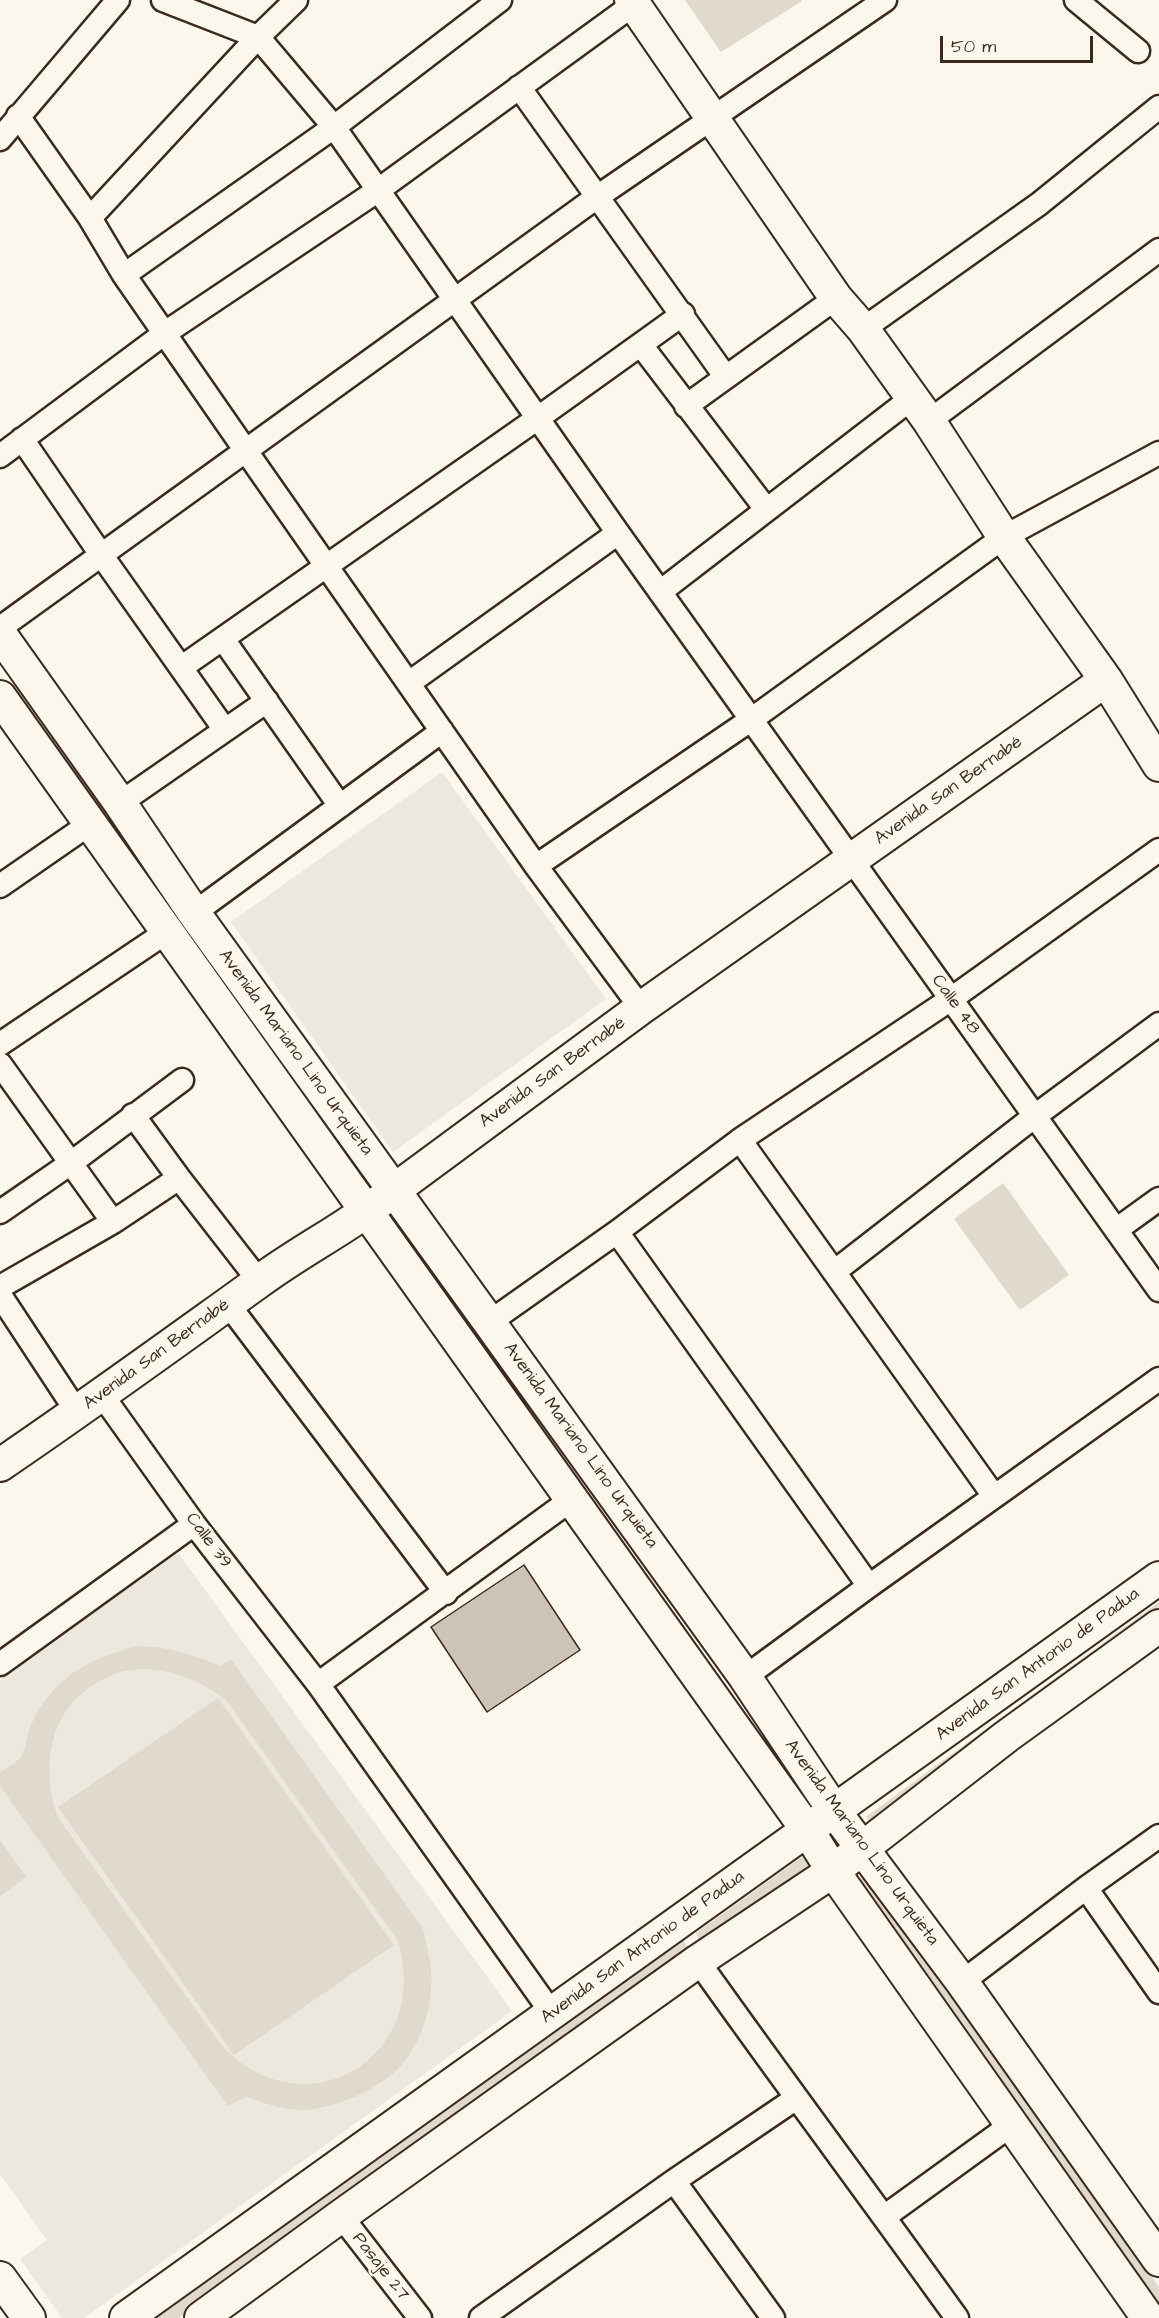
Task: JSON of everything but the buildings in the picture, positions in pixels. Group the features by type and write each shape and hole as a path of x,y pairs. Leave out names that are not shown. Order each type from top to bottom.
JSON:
{"street":[{"path":"0,139 118,0"},
{"path":"163,0 258,37"},
{"path":"90,218 258,37 296,0"},
{"path":"124,275 334,127 500,0"},
{"path":"1076,0 1138,51"},
{"path":"0,456 165,333 377,191 633,2 836,298 863,329 921,409 1004,537 1106,680 1159,765"},
{"path":"0,628 597,197 870,4"},
{"name":"Calle 48","path":"258,37 334,127 618,534 1159,1290"},
{"path":"519,87 725,376"},
{"path":"863,329 1039,204 1159,107"},
{"path":"18,116 90,218 124,275 246,451 536,866 641,1008"},
{"path":"660,592 766,509 1159,250"},
{"path":"686,406 836,298"},
{"path":"182,667 683,314"},
{"path":"641,345 766,509"},
{"path":"22,439 225,730"},
{"path":"536,866 752,719 1004,537 1157,460"},
{"path":"409,683 618,534"},
{"name":"Avenida Mariano Lino Urquieta","path":"0,634 120,803 194,914 393,1191 491,1321 745,1677 835,1812 962,1982 1159,2260"},
{"path":"223,639 340,806"},
{"name":"Avenida San Bernabé","path":"0,1466 90,1404 259,1281 367,1212 641,1008 1106,680"},
{"name":"Avenida Mariano Lino Urquieta","path":"0,697 808,1831 833,1871 1148,2318"},
{"path":"120,803 267,701"},
{"path":"194,914 442,731"},
{"path":"0,886 91,823"},
{"path":"491,1321 617,1232 740,1140 951,999 1159,850"},
{"path":"0,1044 168,931"},
{"path":"834,1272 1035,1116 1159,1024"},
{"path":"0,1064 113,1222"},
{"path":"0,1212 71,1163 182,1080"},
{"path":"133,1115 259,1281"},
{"path":"740,1140 994,1496"},
{"path":"0,1287 113,1222 179,1178"},
{"path":"1116,1230 1159,1199"},
{"path":"617,1232 868,1586"},
{"name":"Calle 39","path":"0,1295 194,1524 318,1684 551,2012"},
{"path":"228,1304 446,1593"},
{"path":"745,1677 1159,1378"},
{"path":"318,1684 446,1593 572,1499"},
{"path":"0,1664 194,1524"},
{"name":"Avenida San Antonio de Padua","path":"126,2318 1159,1578"},
{"path":"201,2318 698,1961 833,1871 1007,1736 1157,1627 1132,1597"},
{"path":"984,1704 1007,1736"},
{"path":"962,1982 1159,1836"},
{"path":"1086,1888 1159,1992"},
{"path":"698,1961 795,2099 957,2318"},
{"path":"481,2318 674,2181 795,2099"},
{"path":"884,2217 1011,2125"},
{"path":"674,2181 773,2318"},
{"name":"Pasaje 27","path":"341,2216 420,2318"},
{"path":"0,2278 29,2318"}],"shaded area":[{"path":"685,0 801,0 802,1 721,52"},
{"path":"442,772 606,999 393,1152 231,922"},
{"path":"1003,1183 1069,1275 1020,1310 954,1219"},
{"path":"178,1553 512,2011 84,2318 62,2318 20,2259 47,2240 0,2174 0,1680"},
{"path":"1159,1602 1159,1616 873,1828 866,1817"},
{"path":"138,1646 160,1648 190,1655 220,1666 231,1659 423,1929 431,1973 429,2007 424,2024 408,2057 399,2068 361,2094 332,2105 304,2110 274,2106 246,2097 228,2106 0,1786 0,1772 15,1763 21,1756 31,1725 50,1694 74,1672 120,1651","holes":["144,1669 188,1678 227,1701 397,1939 404,1981 398,2017 381,2047 356,2069 325,2082 291,2083 255,2072 222,2046 58,1818 52,1796 51,1752 64,1714 78,1697 95,1684 117,1673"]},
{"path":"218,1698 394,1945 234,2055 58,1807"},
{"path":"0,1840 26,1877 0,1896"},
{"path":"806,1854 819,1868 701,1946 696,1933"},
{"path":"869,1873 1159,2287 1159,2313 856,1883"},
{"path":"683,1939 691,1954 179,2318 153,2318"}]}
